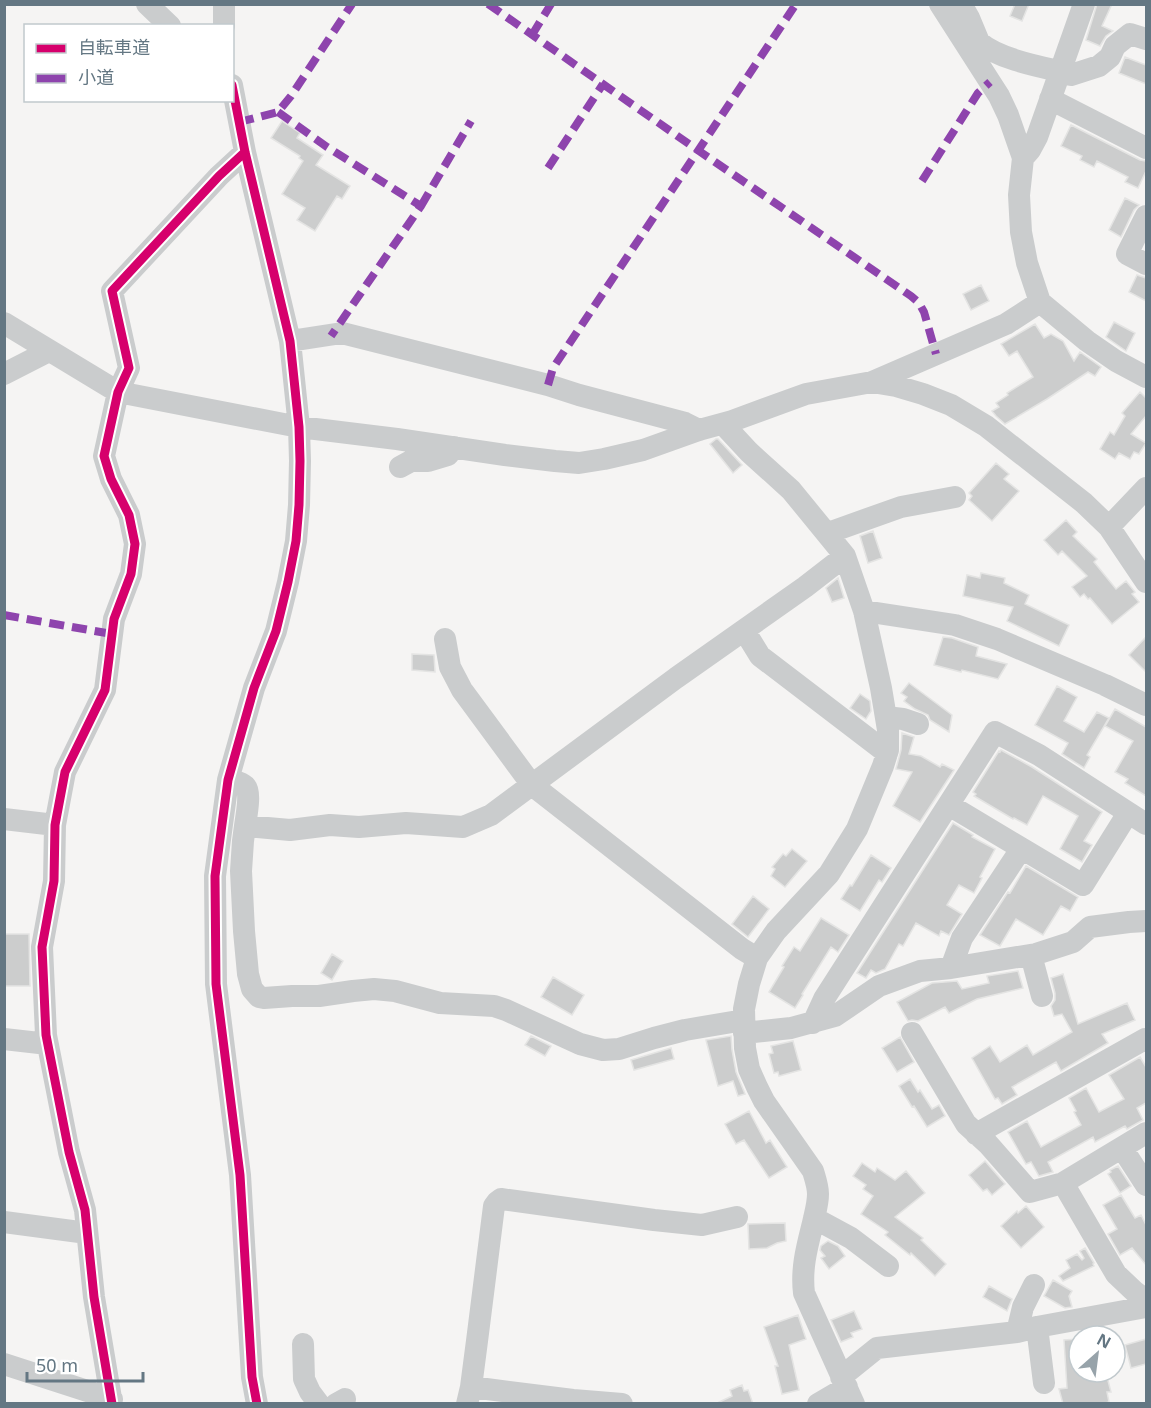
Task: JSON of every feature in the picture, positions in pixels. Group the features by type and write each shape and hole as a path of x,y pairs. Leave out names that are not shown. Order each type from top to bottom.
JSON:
{"street":[{"path":"147,4 168,24"},
{"path":"224,4 224,24"},
{"path":"940,4 974,46 1008,115 1023,159 1019,195 1021,232 1027,263 1040,302 1106,354 1146,377"},
{"path":"1023,159 1037,137 1083,4"},
{"path":"968,9 974,46"},
{"path":"974,46 1071,75 1099,66 1110,57 1115,46 1130,34 1146,39"},
{"path":"234,95 245,152 290,341 299,427 299,505 296,541 276,632 254,688 228,780 215,876 216,984 240,1175 252,1377 257,1404"},
{"path":"1050,99 1146,148"},
{"path":"4,1364 112,1401 94,1297 85,1210 69,1152 46,1035 42,947 54,881 55,825 65,772 105,690 114,619 130,574 135,544 129,515 111,479 104,456 118,392 129,368 112,291 219,176 245,152"},
{"path":"1146,216 1127,254 1146,264"},
{"path":"4,323 118,392 299,427 579,463 643,450 806,394 872,382 1006,324 1040,302"},
{"path":"290,341 342,333 548,385 685,423 699,430"},
{"path":"4,374 49,351"},
{"path":"872,382 923,394 951,405 986,426 1084,503 1109,527 1146,582"},
{"path":"723,424 790,490 845,556 864,611 888,730 887,753 878,781 857,829 829,874 776,931 757,958 748,984 744,1009 745,1048 750,1069 764,1101 813,1171 818,1195 805,1255 802,1277 804,1293 847,1389"},
{"path":"400,467 411,461 448,455 454,447"},
{"path":"1109,527 1146,488"},
{"path":"828,533 901,507 955,497"},
{"path":"245,826 290,830 330,825 359,827 406,823 463,827 491,815 845,556"},
{"path":"864,611 955,625 997,639 1146,705"},
{"path":"744,630 760,656 887,753"},
{"path":"445,639 450,666 462,690 532,785 733,942 757,958"},
{"path":"886,717 918,724"},
{"path":"813,1023 824,999 995,732 1039,755 1137,818 1083,885 949,805"},
{"path":"228,780 243,784 249,793 241,871 244,931 248,974 252,988 259,997 264,998 319,996 374,989 395,991 440,1003 494,1006 580,1044 603,1050 619,1049 685,1030 744,1026 790,1028 813,1023 835,1016 879,986 920,971 1031,955 1073,942 1090,927 1146,921"},
{"path":"4,819 55,825"},
{"path":"951,968 962,938 1021,849"},
{"path":"1031,955 1042,996"},
{"path":"912,1033 966,1124 988,1144 1030,1192 1063,1183 1146,1133"},
{"path":"4,1039 48,1044"},
{"path":"976,1134 1145,1039 1146,1041"},
{"path":"1122,1148 1146,1185"},
{"path":"1063,1183 1116,1274 1146,1300"},
{"path":"622,1404 469,1395 494,1206 501,1199 702,1225 737,1217"},
{"path":"814,1218 851,1238 888,1266"},
{"path":"4,1222 87,1233"},
{"path":"1034,1286 1023,1307 1027,1330 1044,1383"},
{"path":"818,1404 847,1389 877,1348 1027,1330 1146,1307"},
{"path":"303,1344 304,1379 319,1404"}],"building":[{"path":"1015,4 1029,4 1022,21 1010,16"},
{"path":"1097,4 1112,4 1102,26 1113,31 1106,36 1100,46 1086,40"},
{"path":"1125,57 1146,65 1146,84 1119,73"},
{"path":"282,121 300,133 297,138 323,155 316,165 350,186 342,199 337,196 315,231 297,220 305,208 282,194 303,161 299,158 300,156 271,138"},
{"path":"1071,125 1146,161 1146,171 1138,188 1125,182 1128,177 1097,161 1094,167 1080,160 1082,156 1061,146"},
{"path":"1125,198 1139,205 1134,210 1121,237 1109,230"},
{"path":"1137,275 1146,278 1146,301 1129,292"},
{"path":"981,285 989,301 971,310 963,294"},
{"path":"1114,322 1135,333 1126,351 1106,337"},
{"path":"1035,324 1044,338 1051,334 1063,341 1074,361 1080,352 1101,367 1095,376 1088,372 1005,424 992,411 999,407 996,403 1008,395 1007,393 1033,377 1017,351 1009,356 1001,344"},
{"path":"1140,392 1146,398 1146,416 1131,434 1146,443 1139,454 1134,452 1130,459 1119,453 1115,459 1100,449 1110,432 1114,435 1125,416 1122,413"},
{"path":"716,439 742,465 733,473 710,444"},
{"path":"996,463 1009,474 1004,479 1019,491 992,521 969,500 972,496 969,493"},
{"path":"1066,520 1077,532 1073,536 1097,559 1094,562 1116,589 1126,581 1135,592 1132,594 1139,602 1112,624 1090,598 1088,599 1084,594 1080,597 1072,587 1087,576 1062,551 1058,555 1044,540"},
{"path":"873,531 882,558 868,563 860,536"},
{"path":"981,573 1005,578 1004,583 1029,595 1025,604 1069,625 1059,646 1007,621 1013,607 963,596 967,575 980,578"},
{"path":"838,578 844,598 832,602 826,588"},
{"path":"943,637 978,647 976,656 1007,664 998,679 934,665"},
{"path":"1146,637 1146,672 1129,655"},
{"path":"412,654 434,655 435,672 412,670"},
{"path":"909,683 952,715 949,732 930,720 928,715 904,701 907,697 901,693"},
{"path":"1057,686 1077,697 1064,721 1084,732 1097,712 1109,718 1087,755 1090,757 1084,768 1062,754 1068,743 1035,725"},
{"path":"860,694 870,701 871,711 866,719 850,708"},
{"path":"1115,709 1146,727 1146,796 1125,783 1128,779 1115,772 1133,741 1105,726"},
{"path":"902,733 914,737 909,754 921,756 940,767 942,764 954,770 920,822 893,806 912,772 896,769 901,750"},
{"path":"1001,750 1102,812 1084,841 1092,845 1082,862 1060,849 1078,816 1043,796 1027,825 974,796 976,794 973,792"},
{"path":"953,823 973,835 972,837 995,849 974,893 959,885 947,905 962,914 949,935 941,931 939,936 916,923 903,946 899,944 885,969 876,973 871,970 866,978 857,973"},
{"path":"792,849 807,861 785,887 771,876 775,869 772,867 783,854 786,856"},
{"path":"871,855 891,868 882,882 879,880 860,911 841,899"},
{"path":"1026,866 1078,897 1070,911 1061,906 1043,935 1016,919 1000,946 980,935"},
{"path":"753,896 769,909 748,937 732,924"},
{"path":"821,918 849,935 838,952 831,947 795,1008 769,992 794,947 800,951"},
{"path":"4,934 29,934 30,986 4,986"},
{"path":"332,954 343,961 332,980 321,973"},
{"path":"1018,971 1023,988 977,999 949,1013 945,1007 918,1021 908,1021 897,1002 932,983 957,981 962,989 989,983 987,976"},
{"path":"1063,974 1078,1024 1127,1003 1135,1020 1102,1034 1108,1043 1061,1071 1056,1062 1012,1087 1017,1095 1002,1104 998,1098 995,1099 972,1058 990,1046 1000,1062 1027,1045 1033,1055 1072,1032 1062,1014 1054,1016 1051,1006 1055,1000 1055,993 1051,978"},
{"path":"553,977 584,995 572,1015 541,997"},
{"path":"531,1036 551,1046 545,1056 525,1045"},
{"path":"731,1036 736,1072 745,1094 738,1096 733,1081 718,1086 706,1040"},
{"path":"900,1037 914,1062 897,1072 882,1048"},
{"path":"793,1041 801,1070 779,1076 778,1072 774,1073 769,1054 773,1053 771,1046"},
{"path":"671,1048 674,1059 634,1070 631,1060"},
{"path":"1140,1057 1146,1067 1146,1103 1137,1108 1143,1120 1127,1129 1125,1126 1095,1142 1093,1137 1048,1162 1053,1172 1039,1176 1031,1162 1026,1164 1008,1132 1027,1121 1041,1147 1081,1125 1069,1098 1086,1088 1099,1112 1124,1099 1109,1075"},
{"path":"910,1079 932,1109 939,1105 945,1116 927,1127 899,1086"},
{"path":"749,1111 766,1143 770,1140 787,1167 769,1178 744,1140 736,1144 725,1124"},
{"path":"985,1161 1005,1184 992,1195 987,1189 983,1191 969,1175"},
{"path":"862,1163 875,1172 877,1168 895,1180 906,1171 925,1193 895,1217 923,1238 921,1240 946,1264 935,1276 911,1253 910,1255 885,1235 888,1232 861,1214 873,1196 863,1189 866,1185 853,1176"},
{"path":"1118,1166 1131,1186 1120,1193 1108,1174 1110,1170"},
{"path":"1121,1195 1135,1218 1141,1215 1146,1225 1146,1265 1132,1248 1120,1255 1108,1234 1117,1229 1103,1205"},
{"path":"1026,1206 1044,1227 1021,1248 1001,1226"},
{"path":"785,1223 786,1241 767,1248 749,1249 748,1224"},
{"path":"828,1241 838,1246 845,1256 829,1269 821,1258 825,1256 820,1250 821,1246"},
{"path":"1085,1248 1094,1266 1063,1281 1059,1276 1070,1268 1066,1260 1077,1254 1082,1260 1084,1258 1080,1251"},
{"path":"1053,1280 1072,1291 1069,1296 1072,1307 1065,1308 1044,1296"},
{"path":"989,1286 1012,1299 1007,1311 983,1297"},
{"path":"854,1311 862,1329 851,1333 853,1337 841,1342 831,1320"},
{"path":"798,1315 806,1339 789,1345 799,1390 782,1394 775,1366 778,1366 764,1327"},
{"path":"1146,1339 1146,1364 1131,1368 1127,1344"},
{"path":"1064,1340 1067,1340 1067,1384 1109,1384 1111,1392 1107,1392 1109,1402 1063,1404 1059,1389 1067,1388"},
{"path":"742,1385 744,1391 748,1390 753,1404 715,1404 732,1396 730,1390"}],"marked path":[{"path":"239,122 278,112 352,4"},
{"path":"488,4 911,296 924,312 936,354"},
{"path":"532,35 551,4"},
{"path":"548,385 553,368 796,4"},
{"path":"922,181 978,93 990,82"},
{"path":"548,168 603,84"},
{"path":"278,112 327,147 421,206 331,336"},
{"path":"421,206 471,121"},
{"path":"4,615 112,634"}],"cycle path":[{"path":"234,95 245,152 290,341 299,427 300,461 296,541 288,582 276,631 254,688 228,780 215,876 216,984 240,1175 252,1377 257,1404"},
{"path":"112,1404 94,1297 85,1210 69,1152 46,1035 42,947 54,881 55,825 65,772 105,690 114,619 131,574 135,544 129,515 111,479 104,456 118,392 129,368 112,291 219,176 245,152"}]}
